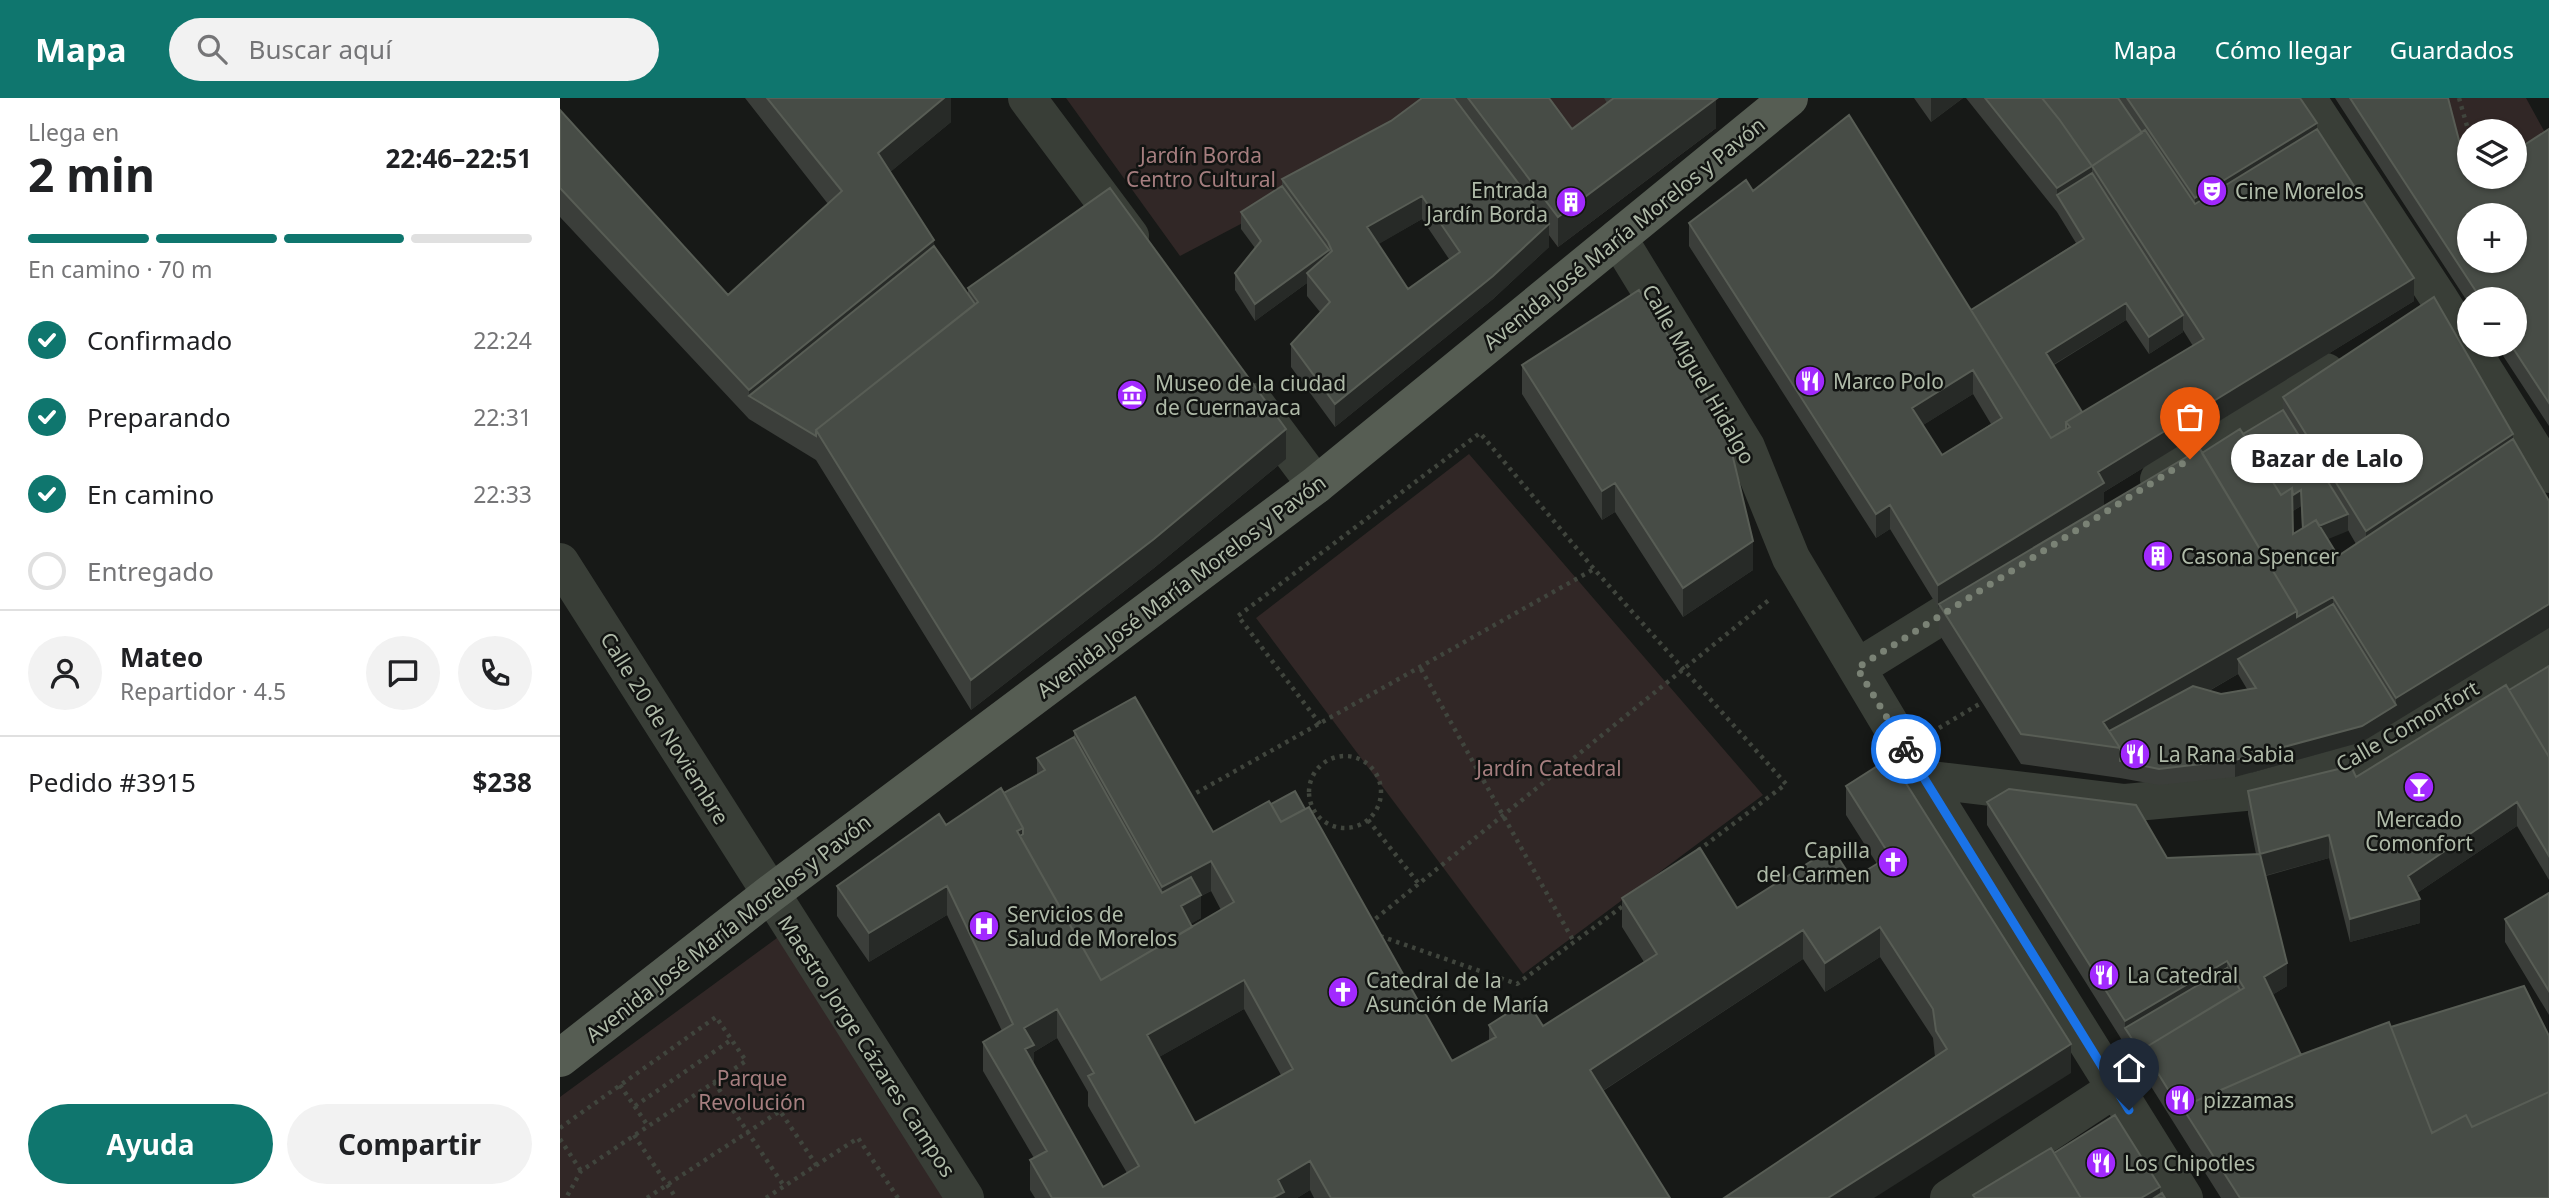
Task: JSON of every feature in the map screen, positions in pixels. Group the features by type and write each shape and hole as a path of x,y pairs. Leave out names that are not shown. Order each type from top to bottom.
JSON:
{"main road":[{"name":"Avenida José María Morelos y Pavón","path":"560,1058 770,894 1316,485 1789,98"}],"street":[{"path":"1027,98 1151,264"},
{"path":"2307,98 2428,307 2549,474"},
{"name":"Calle Miguel Hidalgo","path":"1618,238 1746,447 1791,558 1914,763 2184,1198"},
{"path":"2136,494 2358,352"},
{"path":"1233,374 1316,485"},
{"name":"Calle 20 de Noviembre","path":"560,562 770,894"},
{"path":"1857,668 2007,575"},
{"name":"Calle Comonfort","path":"1914,763 2125,803 2256,791 2345,766 2549,643"},
{"name":"Maestro Jorge Cázares Campos","path":"770,894 965,1198"},
{"path":"1950,1198 2116,1088"}],"path":[{"path":"2459,98 2465,119"},
{"path":"1320,724 1238,616 1480,433 1594,569 1786,784 1686,859"},
{"path":"1179,803 1594,569"},
{"path":"1362,930 1770,598"},
{"path":"1421,668 1574,942"},
{"path":"1914,763 1988,700"},
{"path":"1349,756 1371,766 1381,788 1376,811 1368,820 1358,826 1334,827 1315,814 1308,791 1311,779 1326,761 1349,756"},
{"path":"1368,820 1419,884"},
{"path":"1375,934 1517,984 1630,900"},
{"path":"560,1128 716,1017 746,1061 581,1171 566,1198"},
{"path":"635,1106 731,1040"},
{"path":"714,1082 784,1186"},
{"path":"620,1085 648,1126"},
{"path":"647,1198 779,1111 817,1166"},
{"path":"635,1136 676,1198"},
{"path":"766,1198 858,1138 898,1198"},
{"path":"560,1139 581,1171"}],"green space":[{"name":"Jardín Borda Centro Cultural","path":"1066,98 1693,98 1716,128 1558,247 1447,100 1391,145 1180,256"},
{"path":"2442,98 2526,98 2549,140 2527,163 2527,119 2457,119 2457,156"},
{"name":"Jardín Catedral","path":"1469,454 1763,795 1523,974 1256,618"},
{"name":"Parque Revolución","path":"781,935 952,1198 560,1198 560,1097"}],"building":[{"path":"767,98 944,98 878,153 934,240 749,390 560,188 560,110 728,295 842,191"},
{"path":"1422,98 1454,98 1549,224 1493,276 1335,404 1291,344 1330,302 1307,273 1332,251 1282,179 1391,121","holes":["1422,196 1460,252 1408,289 1367,227"]},
{"name":"Entrada Jardín Borda","path":"1468,98 1549,98 1572,129 1614,98 1716,99 1558,217"},
{"path":"1985,98 2042,98 2059,119 2092,166 2057,188"},
{"path":"2042,98 2118,98 2142,133 2092,166"},
{"name":"Cine Morelos","path":"2127,98 2300,98 2317,123 2195,198"},
{"path":"2350,98 2448,98 2457,133 2457,189 2527,189 2527,143 2549,129 2549,403 2519,357 2527,357 2527,287 2473,287 2464,273 2527,273 2527,203 2457,203 2457,262"},
{"path":"1849,115 2051,438 2070,427 2066,422 2204,339 2092,166 2145,130 2195,204 2317,129 2414,278 2098,472 2104,483 1938,585 1890,505 1876,514 1689,223 1746,180 1753,191","holes":["1973,370 2002,418 1942,455 1912,408"]},
{"path":"2092,173 2183,315 2149,337 2126,303 2046,353 2082,412 2066,422 2066,429 2051,438 1971,310 2084,239 2057,195"},
{"path":"1282,186 1329,250 1255,304 1235,273 1261,241 1241,212"},
{"path":"1110,188 1286,429 1154,539 971,680 816,430 978,302 968,288"},
{"path":"934,246 975,304 816,430 816,436 749,396"},
{"path":"1639,290 1725,424 1753,541 1683,588 1615,483 1602,491 1522,365"},
{"path":"2434,297 2457,337 2457,357 2469,357 2513,434 2366,531 2283,397"},
{"path":"2283,410 2348,514 2319,526 2316,520 2303,528 2301,490 2293,495 2292,488 2281,495 2243,434"},
{"path":"2240,429 2281,495 2292,488 2293,534 2316,520 2338,556 2513,439 2549,501 2549,604 2396,698 2333,597 2297,617 2297,611 2202,453"},
{"name":"Casona Spencer","path":"2200,449 2297,611 2103,722 2120,748 2021,734 1939,604"},
{"path":"2333,604 2396,705 2362,726 2235,760 2159,769 2120,761 2120,748 2109,731 2193,686 2221,694 2256,688 2238,659"},
{"path":"2549,666 2549,757 2509,690"},
{"path":"2506,685 2549,757 2549,856 2517,802 2408,876 2420,899 2350,919 2329,835 2260,854 2248,791 2351,766 2356,777"},
{"path":"1135,697 1213,832 1269,801 1281,822 1309,807 1452,1061 1496,1037 1489,1025 1527,1001 1543,1026 1657,954 1622,898 1700,848 1737,908 1832,848 1852,879 1890,856 1846,786 1890,758 2071,1044 1828,1198 1724,1198 1947,1049 1936,1031 1933,1009 1880,927 1825,963 1803,930 1590,1070 1670,1198 1331,1198 1310,1161 1278,1180 1284,1192 1273,1198 1052,1198 1030,1160 1047,1151 983,1042 1013,1024 947,886 869,933 837,886 939,814 946,825 1001,788 1023,828 1017,831 1101,980 1234,902 1211,861 1162,887 1074,731","holes":["1244,980 1293,1069 1195,1123 1147,1035","1057,1009 1094,1073 1088,1076 1139,1166 1103,1187 1025,1049 1034,1045 1024,1028"]},
{"path":"1074,737 1162,893 1191,877 1201,895 1181,906 1192,927 1101,980 1020,836 1023,834 1023,828 1004,793 1045,770 1037,758"},
{"path":"2009,789 2136,805 2167,858 2260,854 2287,963 2264,977 2301,1055 2182,1107 2182,1112 2143,1049 2244,988 2227,961 2125,1021 1987,802"},
{"path":"1295,791 1305,809 1281,822 1271,804"},
{"path":"2549,893 2549,991 2505,919"},
{"path":"2227,968 2240,990 2143,1049 2143,1056 2125,1028"},
{"path":"2524,986 2549,1036 2549,1092 2472,1127 2466,1115 2432,1133 2391,1027"},
{"path":"2389,1022 2432,1133 2466,1115 2472,1127 2549,1092 2549,1198 2240,1198 2182,1107 2303,1054"},
{"path":"2115,1115 2160,1187 2141,1198 2081,1198 2054,1153"},
{"path":"2051,1148 2081,1198 1975,1198 1973,1195"}],"way so far":[{"path":"1906,749 1857,668 2054,547 2190,459"}],"place":[{"name":"Cine Morelos","path":"2212,191"},
{"name":"Entrada Jardín Borda","path":"1571,202"},
{"name":"Marco Polo","path":"1810,381"},
{"name":"Museo de la ciudad de Cuernavaca","path":"1132,395"},
{"name":"Bazar de Lalo","path":"2190,459"},
{"name":"Casona Spencer","path":"2158,556"},
{"name":"La Rana Sabia","path":"2135,754"},
{"name":"Mercado Comonfort","path":"2419,787"},
{"name":"Capilla del Carmen","path":"1893,862"},
{"name":"Servicios de Salud de Morelos","path":"984,926"},
{"name":"La Catedral","path":"2104,975"},
{"name":"Catedral de la Asunción de María","path":"1343,992"},
{"name":"pizzamas","path":"2180,1100"},
{"name":"Los Chipotles","path":"2101,1163"}],"route":[{"path":"1906,749 2129,1110"}]}
